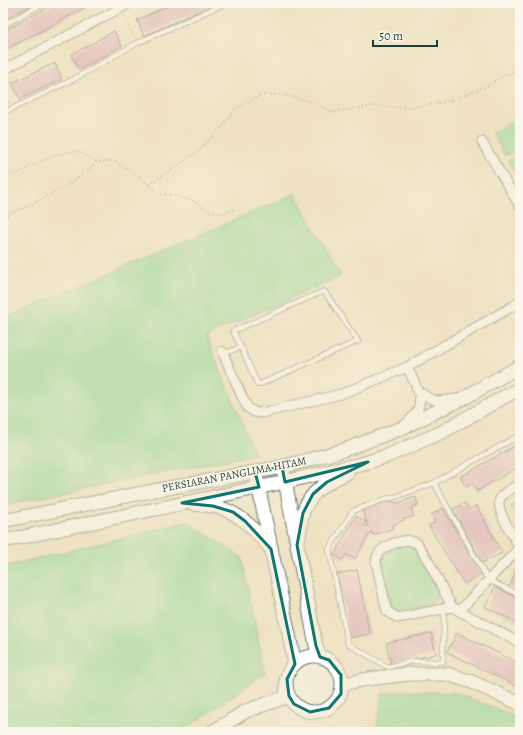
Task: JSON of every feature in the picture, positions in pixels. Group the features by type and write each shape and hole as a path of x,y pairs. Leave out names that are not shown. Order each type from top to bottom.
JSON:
{"main road":[{"name":"PERSIARAN PANGLIMA HITAM","path":"3,521 282,467 344,450 402,428 464,398 520,366"},
{"name":"PERSIARAN PANGLIMA HITAM","path":"3,541 285,482 368,462 387,456 442,432 520,388"},
{"path":"297,545 303,513 313,494 327,482 368,462"},
{"path":"282,467 316,646 320,656"},
{"path":"255,472 295,664"},
{"path":"182,503 213,506 233,512 246,521 271,549"},
{"path":"320,656 337,666 343,684 341,694 336,702 329,708 320,712 310,712 301,709 294,704 286,688 289,671 295,664 307,657 320,656"},
{"path":"343,684 408,674 448,674 472,682 520,704"},
{"path":"212,732 246,711 289,696"}],"street":[{"path":"3,70 130,3"},
{"path":"482,142 520,206"},
{"path":"223,352 242,399 248,408 254,412 262,413 341,394 407,367 520,302"},
{"path":"402,428 418,410 419,404 419,392 407,367"},
{"path":"419,392 434,401 464,398"},
{"path":"520,484 500,497 498,505 501,514 520,547 488,580 452,609 398,618 388,611 376,562 377,556 383,548 395,542 407,540 417,542 430,564 452,609 520,643"}],"lane":[{"path":"3,25 45,3"},
{"path":"3,113 74,80 137,43 226,3"},
{"path":"324,291 358,341 258,385 240,347 233,331 324,291"},
{"path":"223,352 240,347"},
{"path":"452,609 443,662 412,661 388,667 348,644 329,549 353,511 434,483 520,435"},
{"path":"434,483 488,580 520,595"}],"path":[{"path":"119,8 137,43"},
{"path":"148,185 197,152 223,126 235,109 260,95 283,94 314,102 330,112 374,106 408,108 449,101 485,87 520,68"},
{"path":"3,91 11,108"},
{"path":"3,176 21,172 37,163 59,154 78,151 97,162 113,161 130,170 159,193 196,202 209,211 221,213 234,210"},
{"path":"3,217 40,200 65,186 89,170 97,162"}],"highlighted area":[{"path":"368,462 327,482 313,494 303,513 297,545 316,646 320,657 329,660 341,675 341,694 329,708 310,712 294,704 289,696 287,679 295,664 271,549 245,521 233,512 213,506 182,503 259,487 255,472 282,467 285,482"}],"green space":[{"path":"520,117 520,147 505,156 492,133"},
{"path":"520,154 520,181 508,161"},
{"path":"295,194 341,276 206,336 255,454 3,505 3,319"},
{"path":"520,501 520,522 511,506"},
{"path":"187,522 242,558 265,673 181,732 3,732 3,567"},
{"path":"409,545 414,549 437,589 437,598 433,604 401,611 392,609 389,605 380,564 386,553 396,547"},
{"path":"403,691 457,693 520,719 520,732 376,732 382,694"}],"building":[{"path":"3,3 35,3 3,20"},
{"path":"57,3 94,3 3,51 3,31"},
{"path":"174,3 216,3 144,36 137,20"},
{"path":"114,31 122,46 79,70 71,55"},
{"path":"55,63 62,79 20,99 12,83"},
{"path":"520,443 520,466 477,491 472,483 466,487 460,477"},
{"path":"416,497 418,505 411,508 414,516 393,525 394,528 373,535 371,531 355,559 346,554 343,560 334,555 356,516 366,522 364,525 368,527 362,508 380,504 385,500 398,503"},
{"path":"465,503 469,510 476,505 502,553 482,563 453,509"},
{"path":"443,508 482,574 464,584 429,526 435,522 431,515"},
{"path":"518,567 520,568 520,593 509,587"},
{"path":"357,570 370,634 349,638 337,574"},
{"path":"495,587 520,599 520,624 485,607"},
{"path":"431,633 436,654 391,664 386,643"},
{"path":"457,633 520,664 520,688 447,652"}]}
